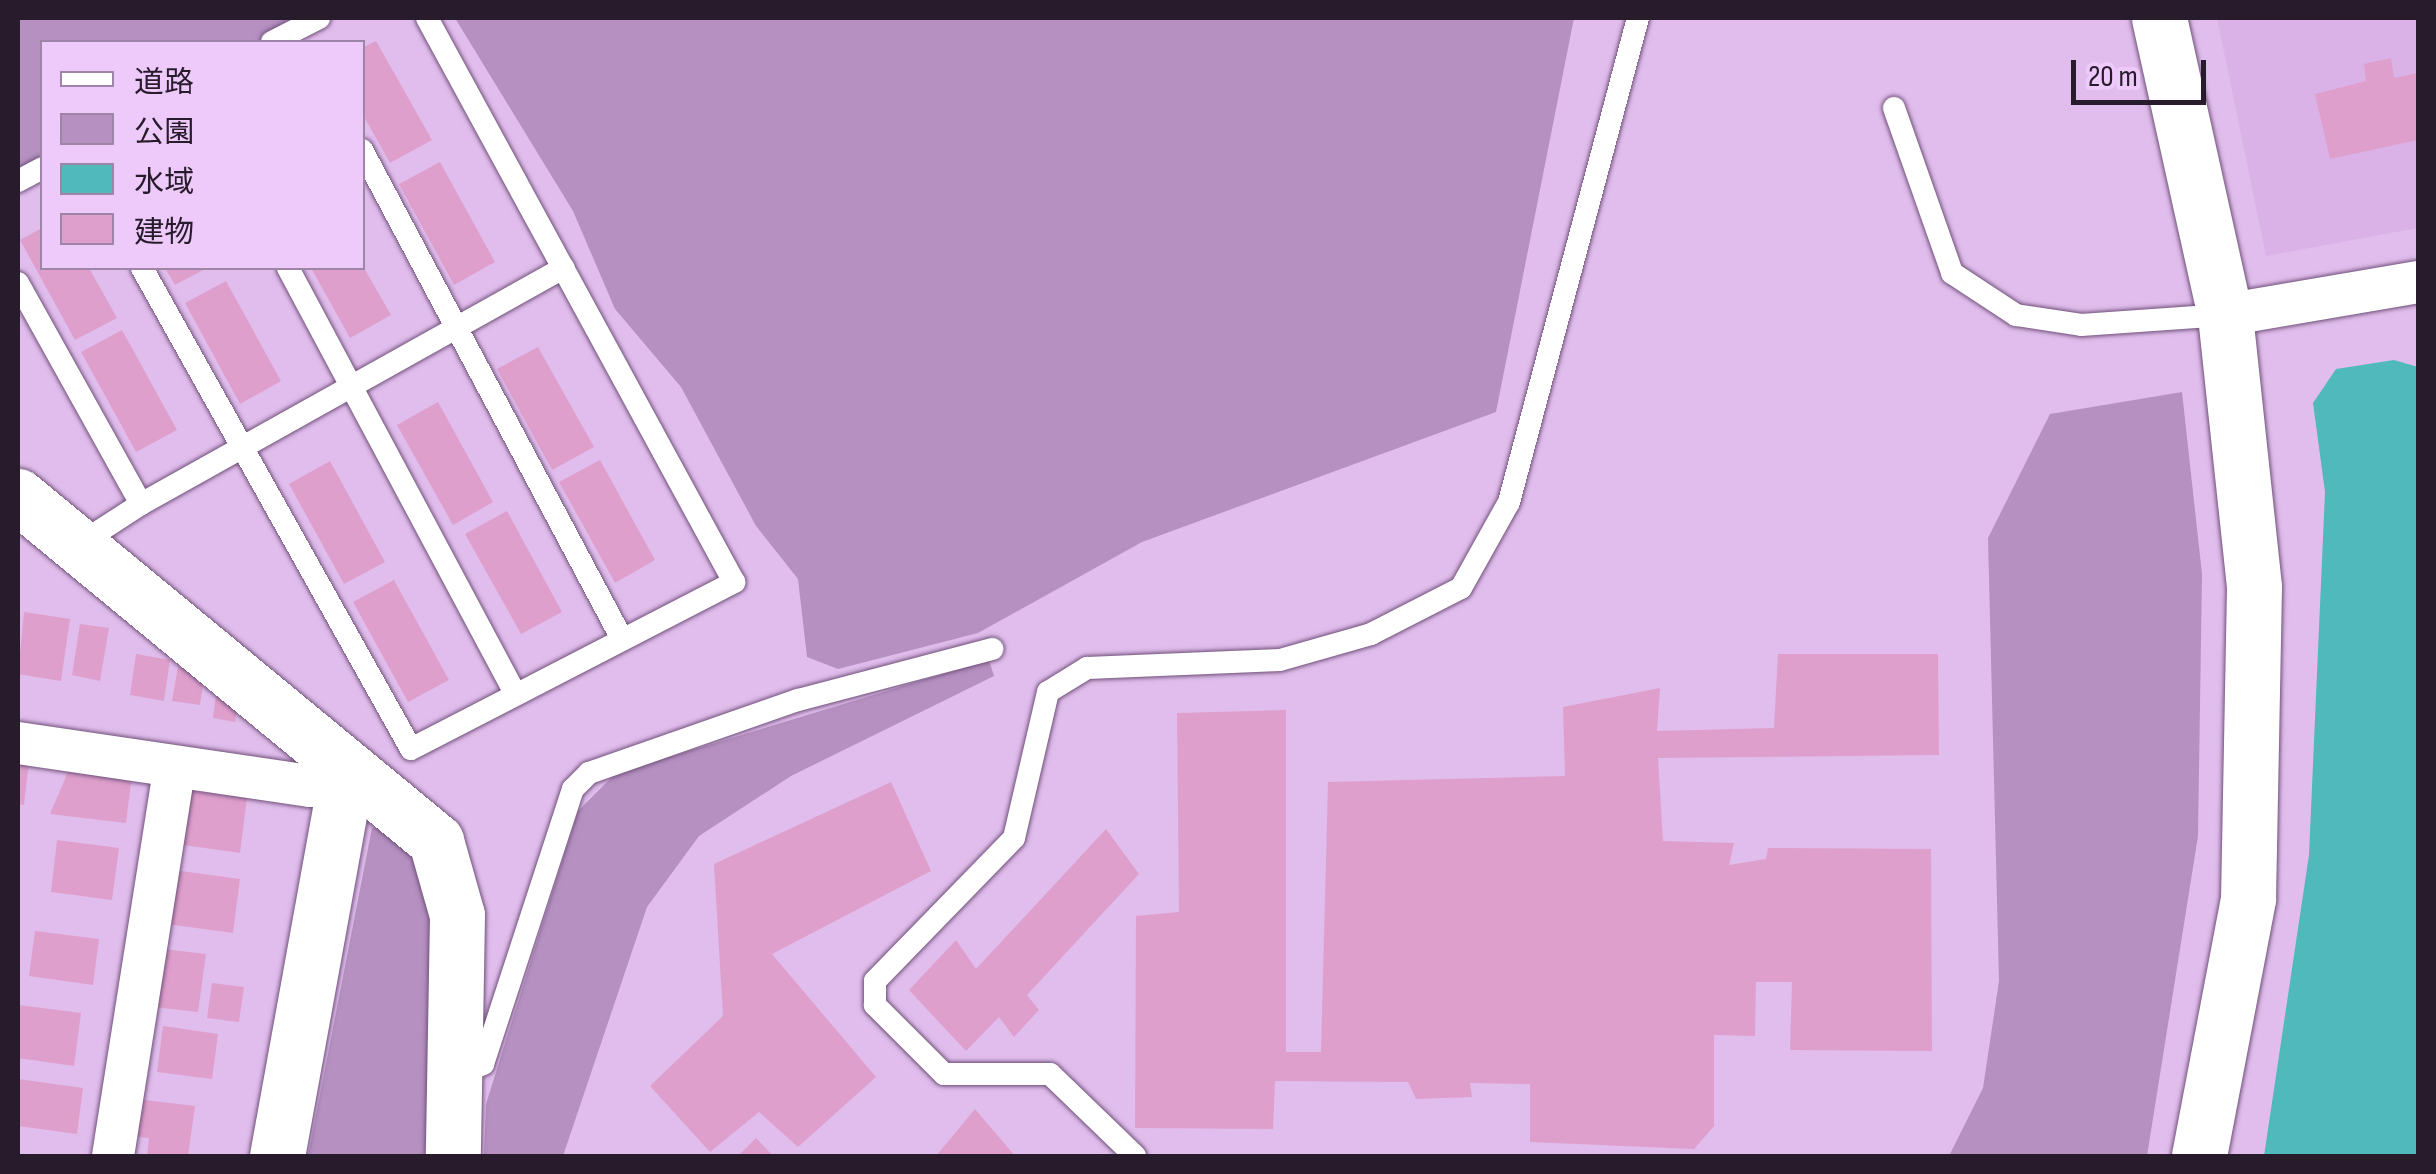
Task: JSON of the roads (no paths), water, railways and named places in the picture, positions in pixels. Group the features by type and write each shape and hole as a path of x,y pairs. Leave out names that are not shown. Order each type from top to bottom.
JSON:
{"street":[{"path":"2159,18 2225,315 2254,587 2248,899 2199,1156"},
{"path":"2225,315 2418,282"},
{"path":"18,496 346,775 398,802 436,841 457,915 453,1156"},
{"path":"18,743 174,771 310,786 346,775"},
{"path":"114,1156 174,771"},
{"path":"277,1156 346,775"}],"lane":[{"path":"143,270 238,450 410,748 734,582 427,18"},
{"path":"1135,1156 1050,1074 944,1074 875,1005 875,980 1014,838 1048,692 1087,668 1280,660 1371,634 1461,588 1509,502 1638,18"},
{"path":"278,40 309,29"},
{"path":"1894,108 1952,273 2016,315 2097,325 2225,315"},
{"path":"365,156 454,330 622,640"},
{"path":"18,182 40,169"},
{"path":"88,556 100,530 141,504 352,390 564,268"},
{"path":"289,270 515,694"},
{"path":"18,284 141,504"},
{"path":"453,1077 483,1064 573,789 589,772 798,700 992,649"}],"water":[{"path":"2394,360 2418,367 2418,1156 2264,1156 2309,855 2325,492 2313,403 2336,369"}]}
